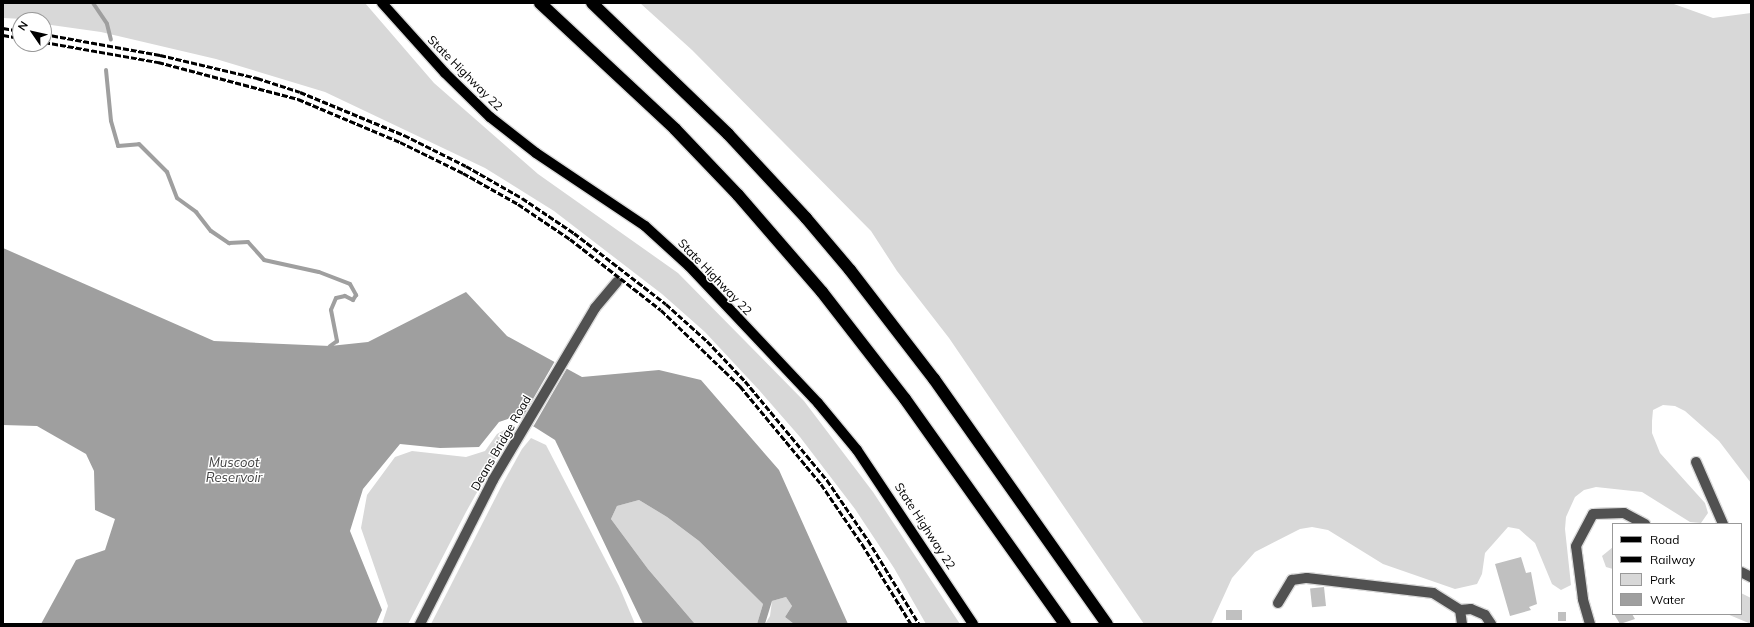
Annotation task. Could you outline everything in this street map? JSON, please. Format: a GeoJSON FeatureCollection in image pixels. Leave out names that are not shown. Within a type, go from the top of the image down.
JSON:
{"type":"FeatureCollection","features":[{"type":"Feature","properties":{"kind":"highway"},"geometry":{"type":"LineString","coordinates":[[540,3],[675,129],[738,195],[822,292],[905,399],[1065,624]]}},
{"type":"Feature","properties":{"kind":"highway"},"geometry":{"type":"LineString","coordinates":[[592,3],[728,134],[846,265],[939,385],[1107,624]]}},
{"type":"Feature","properties":{"kind":"main road","name":"State Highway 22"},"geometry":{"type":"LineString","coordinates":[[382,3],[445,73],[490,117],[536,154],[645,226],[689,266],[818,403],[857,450],[973,624]]}},
{"type":"Feature","properties":{"kind":"street","name":"Deans Bridge Road"},"geometry":{"type":"LineString","coordinates":[[420,624],[470,522],[527,422],[595,308],[617,282]]}},
{"type":"Feature","properties":{"kind":"street"},"geometry":{"type":"LineString","coordinates":[[1696,462],[1723,523]]}},
{"type":"Feature","properties":{"kind":"street"},"geometry":{"type":"LineString","coordinates":[[1590,624],[1582,599],[1576,546],[1593,514],[1624,513],[1643,523]]}},
{"type":"Feature","properties":{"kind":"street"},"geometry":{"type":"LineString","coordinates":[[1278,603],[1292,580],[1307,578],[1432,593],[1460,610],[1471,609],[1485,615],[1491,624]]}},
{"type":"Feature","properties":{"kind":"street"},"geometry":{"type":"LineString","coordinates":[[1460,610],[1462,624]]}},
{"type":"Feature","properties":{"kind":"green space"},"geometry":{"type":"Polygon","coordinates":[[[3,3],[365,3],[434,83],[538,174],[678,273],[804,401],[873,492],[960,624],[926,624],[894,568],[855,509],[800,437],[759,390],[705,332],[662,294],[554,211],[485,168],[325,92],[216,59],[101,32],[52,25],[52,12],[12,12],[12,18],[3,18],[3,3]]]}},
{"type":"Feature","properties":{"kind":"green space"},"geometry":{"type":"Polygon","coordinates":[[[640,3],[1671,3],[1713,18],[1751,13],[1751,483],[1719,441],[1685,411],[1675,406],[1663,405],[1653,410],[1652,421],[1652,433],[1660,453],[1705,503],[1708,513],[1701,523],[1690,522],[1642,492],[1596,487],[1584,490],[1575,497],[1566,517],[1565,529],[1571,585],[1561,590],[1552,584],[1535,543],[1519,529],[1508,527],[1485,553],[1482,574],[1477,584],[1455,589],[1383,564],[1328,530],[1312,527],[1300,529],[1255,552],[1232,578],[1211,624],[1144,624],[949,338],[897,271],[871,231],[692,50],[640,3]]]}},
{"type":"Feature","properties":{"kind":"green space"},"geometry":{"type":"Polygon","coordinates":[[[515,424],[466,512],[408,624],[382,624],[388,606],[361,528],[367,495],[395,457],[412,451],[466,457],[485,451],[497,434],[515,424]]]}},
{"type":"Feature","properties":{"kind":"green space"},"geometry":{"type":"Polygon","coordinates":[[[531,438],[546,445],[619,586],[635,624],[431,624],[502,485],[522,449],[531,438]]]}},
{"type":"Feature","properties":{"kind":"green space"},"geometry":{"type":"Polygon","coordinates":[[[639,500],[667,517],[699,541],[763,604],[757,624],[695,624],[648,569],[611,519],[617,506],[639,500]]]}},
{"type":"Feature","properties":{"kind":"green space"},"geometry":{"type":"Polygon","coordinates":[[[1612,548],[1612,569],[1606,567],[1602,556],[1612,548]]]}},
{"type":"Feature","properties":{"kind":"green space"},"geometry":{"type":"Polygon","coordinates":[[[1742,594],[1751,598],[1751,624],[1729,615],[1742,615],[1742,594]]]}},
{"type":"Feature","properties":{"kind":"green space"},"geometry":{"type":"Polygon","coordinates":[[[786,597],[792,606],[785,617],[794,624],[765,624],[770,616],[772,601],[786,597]]]}},
{"type":"Feature","properties":{"kind":"water","name":"Muscoot Reservoir"},"geometry":{"type":"Polygon","coordinates":[[[3,248],[214,341],[330,346],[368,342],[466,292],[507,336],[582,377],[659,370],[701,380],[779,470],[848,624],[794,624],[785,617],[792,606],[786,597],[772,601],[765,624],[757,624],[763,604],[699,541],[667,517],[639,500],[617,506],[611,519],[648,569],[695,624],[643,624],[555,440],[517,416],[499,422],[479,447],[440,448],[400,444],[363,489],[350,531],[382,610],[376,624],[41,624],[76,560],[105,550],[115,519],[95,510],[94,471],[86,454],[37,426],[3,425],[3,248]]]}},
{"type":"Feature","properties":{"kind":"pier"},"geometry":{"type":"Polygon","coordinates":[[[555,361],[567,368],[534,426],[522,419],[555,361]]]}},
{"type":"Feature","properties":{"kind":"building"},"geometry":{"type":"Polygon","coordinates":[[[1521,557],[1526,573],[1531,572],[1537,604],[1529,607],[1531,610],[1510,616],[1495,564],[1521,557]]]}},
{"type":"Feature","properties":{"kind":"building"},"geometry":{"type":"Polygon","coordinates":[[[1324,587],[1326,606],[1312,607],[1310,588],[1324,587]]]}},
{"type":"Feature","properties":{"kind":"building"},"geometry":{"type":"Polygon","coordinates":[[[1226,610],[1242,610],[1242,620],[1226,620],[1226,610]]]}},
{"type":"Feature","properties":{"kind":"building"},"geometry":{"type":"Polygon","coordinates":[[[1558,612],[1566,612],[1566,621],[1558,621],[1558,612]]]}},
{"type":"Feature","properties":{"kind":"building"},"geometry":{"type":"Polygon","coordinates":[[[1615,615],[1633,615],[1635,619],[1620,624],[1615,615]]]}},
{"type":"Feature","properties":{"kind":"waterway"},"geometry":{"type":"LineString","coordinates":[[93,3],[107,24],[111,40]]}},
{"type":"Feature","properties":{"kind":"waterway"},"geometry":{"type":"LineString","coordinates":[[106,70],[111,121],[118,146],[139,144],[167,172],[177,198],[196,212],[211,231],[229,243],[248,242],[264,260],[319,272],[350,284],[356,295],[353,300],[345,296],[336,298],[331,310],[337,341],[330,346]]}},
{"type":"Feature","properties":{"kind":"railway"},"geometry":{"type":"LineString","coordinates":[[3,28],[12,30]]}},
{"type":"Feature","properties":{"kind":"railway"},"geometry":{"type":"LineString","coordinates":[[3,35],[12,37]]}},
{"type":"Feature","properties":{"kind":"railway"},"geometry":{"type":"LineString","coordinates":[[52,35],[160,55],[257,78],[300,92],[404,135],[466,166],[522,198],[574,233],[666,304],[707,341],[745,381],[827,480],[868,540],[919,624]]}},
{"type":"Feature","properties":{"kind":"railway"},"geometry":{"type":"LineString","coordinates":[[52,43],[158,62],[298,99],[400,142],[463,173],[518,204],[570,239],[661,310],[740,386],[821,484],[862,544],[911,624]]}}]}
